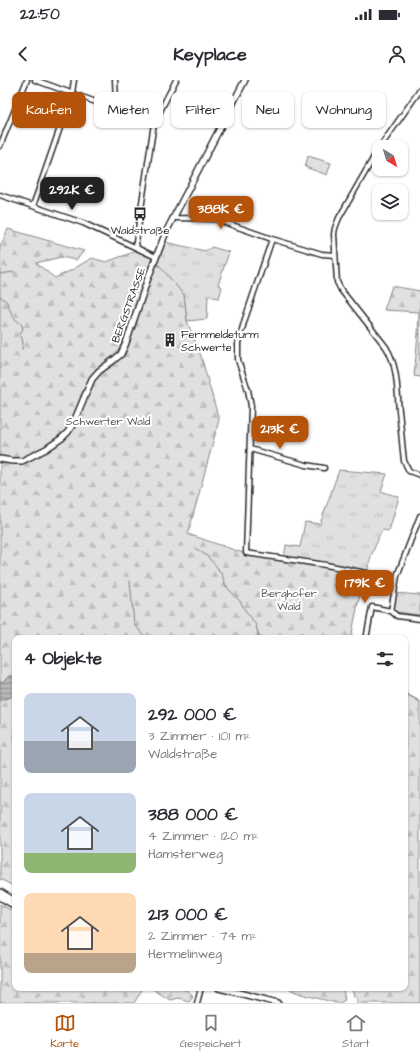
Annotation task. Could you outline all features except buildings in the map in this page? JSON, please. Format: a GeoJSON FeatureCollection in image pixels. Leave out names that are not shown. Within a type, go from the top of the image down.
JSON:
{"type":"FeatureCollection","features":[{"type":"Feature","properties":{"kind":"main road","name":"BERGSTRASSE"},"geometry":{"type":"LineString","coordinates":[[0,459],[22,461],[52,445],[68,432],[92,379],[118,357],[123,349],[156,257],[174,217],[245,80]]}},
{"type":"Feature","properties":{"kind":"main road"},"geometry":{"type":"LineString","coordinates":[[0,892],[12,899]]}},
{"type":"Feature","properties":{"kind":"main road"},"geometry":{"type":"LineString","coordinates":[[0,897],[12,904]]}},
{"type":"Feature","properties":{"kind":"main road"},"geometry":{"type":"LineString","coordinates":[[232,991],[278,1003]]}},
{"type":"Feature","properties":{"kind":"street"},"geometry":{"type":"LineString","coordinates":[[0,146],[26,80]]}},
{"type":"Feature","properties":{"kind":"street"},"geometry":{"type":"LineString","coordinates":[[35,80],[69,92]]}},
{"type":"Feature","properties":{"kind":"street"},"geometry":{"type":"LineString","coordinates":[[72,92],[74,80]]}},
{"type":"Feature","properties":{"kind":"street"},"geometry":{"type":"LineString","coordinates":[[115,80],[116,92]]}},
{"type":"Feature","properties":{"kind":"street"},"geometry":{"type":"LineString","coordinates":[[163,105],[176,80]]}},
{"type":"Feature","properties":{"kind":"street"},"geometry":{"type":"LineString","coordinates":[[385,140],[420,90]]}},
{"type":"Feature","properties":{"kind":"street"},"geometry":{"type":"LineString","coordinates":[[33,206],[60,128]]}},
{"type":"Feature","properties":{"kind":"street"},"geometry":{"type":"LineString","coordinates":[[137,248],[136,242],[153,128]]}},
{"type":"Feature","properties":{"kind":"street"},"geometry":{"type":"LineString","coordinates":[[372,160],[336,223],[334,231],[338,285],[386,347],[394,364],[405,464],[409,471],[420,475]]}},
{"type":"Feature","properties":{"kind":"street"},"geometry":{"type":"LineString","coordinates":[[0,195],[83,223],[156,257]]}},
{"type":"Feature","properties":{"kind":"street"},"geometry":{"type":"LineString","coordinates":[[174,217],[215,219],[272,239],[322,254],[335,255]]}},
{"type":"Feature","properties":{"kind":"street"},"geometry":{"type":"LineString","coordinates":[[272,239],[244,319],[237,348],[240,365],[248,390],[251,418],[246,553],[326,565],[396,579]]}},
{"type":"Feature","properties":{"kind":"street"},"geometry":{"type":"LineString","coordinates":[[250,449],[306,465],[324,468]]}},
{"type":"Feature","properties":{"kind":"street"},"geometry":{"type":"LineString","coordinates":[[391,612],[396,579],[420,516]]}},
{"type":"Feature","properties":{"kind":"street"},"geometry":{"type":"LineString","coordinates":[[367,634],[372,608],[391,612],[397,616],[420,619]]}},
{"type":"Feature","properties":{"kind":"street"},"geometry":{"type":"LineString","coordinates":[[197,1003],[201,991]]}},
{"type":"Feature","properties":{"kind":"green space"},"geometry":{"type":"Polygon","coordinates":[[[308,156],[331,163],[327,175],[305,167],[308,156]]]}},
{"type":"Feature","properties":{"kind":"green space","name":"Schwerter Wald"},"geometry":{"type":"Polygon","coordinates":[[[8,229],[84,251],[76,260],[61,257],[36,263],[55,278],[92,258],[106,262],[131,253],[134,250],[152,258],[152,262],[160,266],[184,295],[187,321],[201,356],[219,420],[188,534],[249,555],[325,566],[358,573],[361,579],[363,579],[352,635],[12,635],[12,885],[0,879],[0,247],[8,229]]]}},
{"type":"Feature","properties":{"kind":"green space"},"geometry":{"type":"Polygon","coordinates":[[[165,242],[205,251],[212,247],[229,252],[218,285],[222,287],[219,298],[208,296],[207,319],[187,321],[184,295],[157,264],[165,242]]]}},
{"type":"Feature","properties":{"kind":"green space"},"geometry":{"type":"Polygon","coordinates":[[[392,286],[420,291],[420,334],[418,334],[419,312],[384,310],[392,286]]]}},
{"type":"Feature","properties":{"kind":"green space"},"geometry":{"type":"Polygon","coordinates":[[[418,334],[420,334],[420,377],[414,376],[418,334]]]}},
{"type":"Feature","properties":{"kind":"green space"},"geometry":{"type":"Polygon","coordinates":[[[339,470],[387,474],[381,491],[399,497],[389,531],[382,530],[371,556],[367,572],[284,558],[286,545],[300,547],[305,522],[320,524],[339,470]]]}},
{"type":"Feature","properties":{"kind":"green space"},"geometry":{"type":"Polygon","coordinates":[[[395,593],[420,595],[420,615],[395,612],[393,608],[395,593]]]}},
{"type":"Feature","properties":{"kind":"green space"},"geometry":{"type":"Polygon","coordinates":[[[408,695],[420,702],[420,1003],[357,1003],[357,997],[354,996],[353,991],[408,991],[408,695]]]}},
{"type":"Feature","properties":{"kind":"green space"},"geometry":{"type":"Polygon","coordinates":[[[0,904],[12,911],[12,991],[141,991],[134,1003],[0,1003],[0,904]]]}},
{"type":"Feature","properties":{"kind":"green space"},"geometry":{"type":"Polygon","coordinates":[[[156,991],[187,991],[193,996],[189,1001],[178,998],[170,1000],[156,991]]]}},
{"type":"Feature","properties":{"kind":"green space"},"geometry":{"type":"Polygon","coordinates":[[[294,991],[344,991],[345,1000],[337,1003],[294,991]]]}},
{"type":"Feature","properties":{"kind":"shaded area"},"geometry":{"type":"Polygon","coordinates":[[[10,675],[12,676],[12,696],[0,700],[0,682],[3,682],[10,675]]]}},
{"type":"Feature","properties":{"kind":"waterway"},"geometry":{"type":"LineString","coordinates":[[0,274],[14,272]]}},
{"type":"Feature","properties":{"kind":"waterway"},"geometry":{"type":"LineString","coordinates":[[0,296],[7,302],[13,317],[22,325],[23,329],[20,333],[23,342],[22,349]]}},
{"type":"Feature","properties":{"kind":"waterway"},"geometry":{"type":"LineString","coordinates":[[195,548],[207,556],[217,567],[223,577],[225,585],[240,601],[256,625],[258,635]]}},
{"type":"Feature","properties":{"kind":"waterway"},"geometry":{"type":"LineString","coordinates":[[130,581],[134,624],[143,635]]}},
{"type":"Feature","properties":{"kind":"waterway"},"geometry":{"type":"LineString","coordinates":[[408,694],[420,701]]}},
{"type":"Feature","properties":{"kind":"place","name":"Waldstraße"},"geometry":{"type":"Point","coordinates":[140,214]}},
{"type":"Feature","properties":{"kind":"place","name":"Fernmeldeturm Schwerte"},"geometry":{"type":"Point","coordinates":[170,340]}},
{"type":"Feature","properties":{"kind":"park label","name":"Berghofer Wald"},"geometry":{"type":"Point","coordinates":[289,599]}}]}
